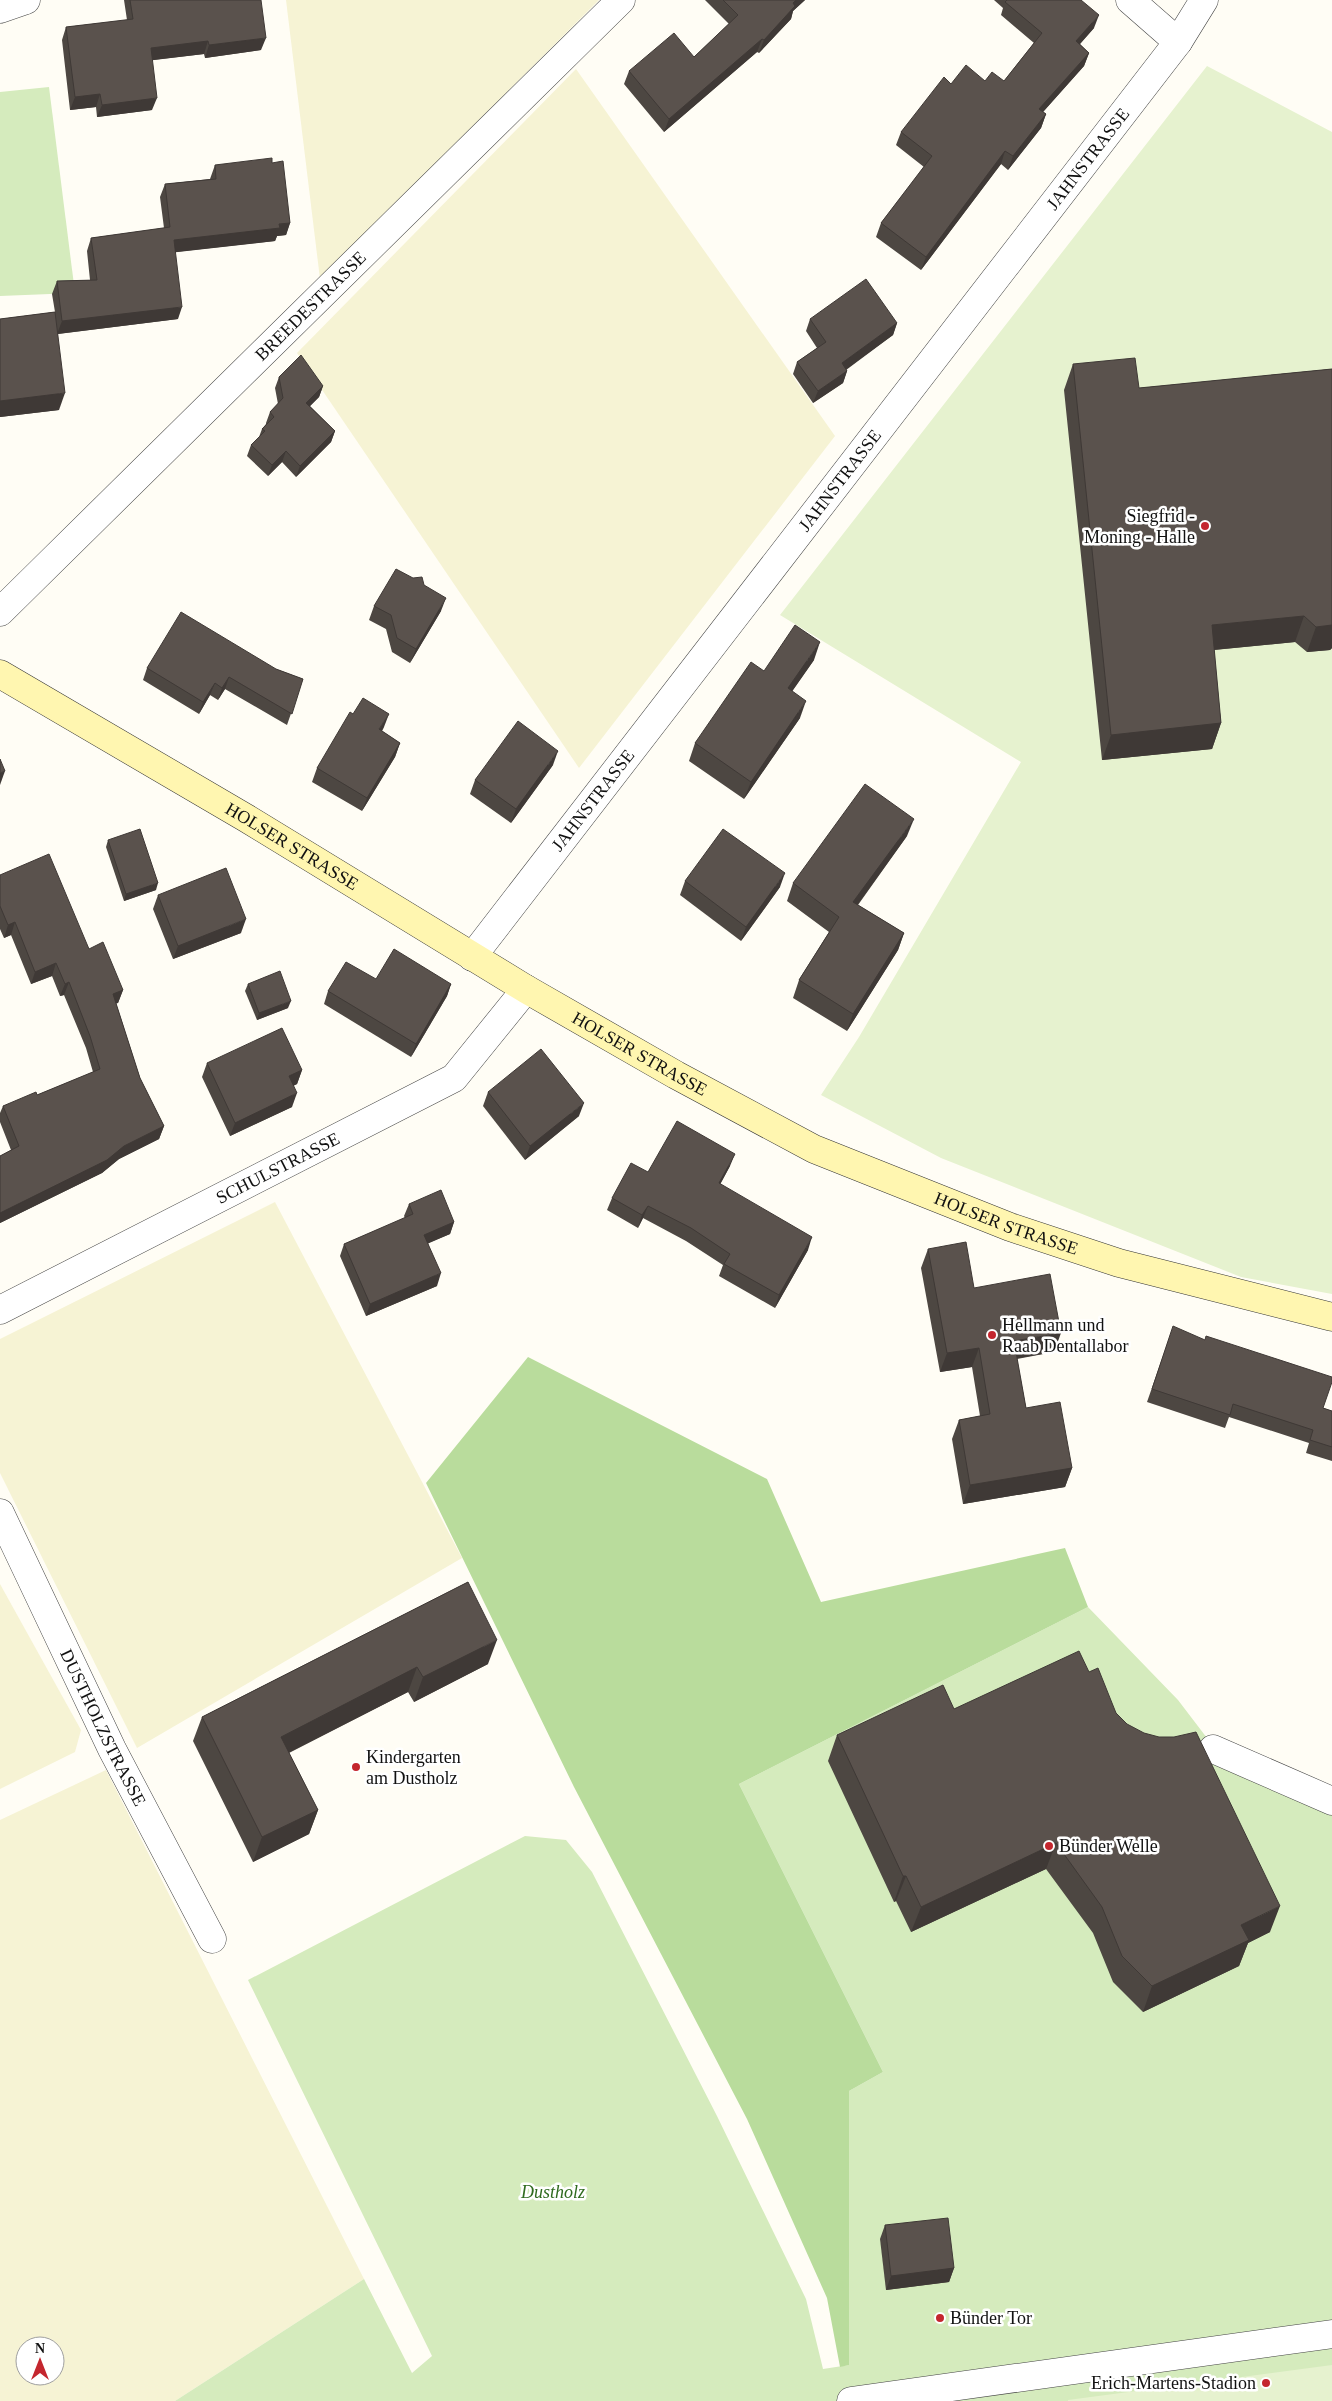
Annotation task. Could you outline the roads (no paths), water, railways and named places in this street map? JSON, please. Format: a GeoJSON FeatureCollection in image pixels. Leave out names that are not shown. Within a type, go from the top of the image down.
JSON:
{"type":"FeatureCollection","features":[{"type":"Feature","properties":{"kind":"main road","name":"HOLSER STRASSE"},"geometry":{"type":"LineString","coordinates":[[0,674],[246,818],[526,989],[676,1075],[814,1149],[1010,1227],[1110,1260],[1332,1317]]}},
{"type":"Feature","properties":{"kind":"street"},"geometry":{"type":"LineString","coordinates":[[0,9],[26,0]]}},
{"type":"Feature","properties":{"kind":"street","name":"BREEDESTRASSE"},"geometry":{"type":"LineString","coordinates":[[0,612],[621,0]]}},
{"type":"Feature","properties":{"kind":"street"},"geometry":{"type":"LineString","coordinates":[[1130,0],[1178,42]]}},
{"type":"Feature","properties":{"kind":"street","name":"JAHNSTRASSE"},"geometry":{"type":"LineString","coordinates":[[472,957],[1178,42],[1204,0]]}},
{"type":"Feature","properties":{"kind":"street","name":"SCHULSTRASSE"},"geometry":{"type":"LineString","coordinates":[[0,1310],[454,1078],[526,989]]}},
{"type":"Feature","properties":{"kind":"street","name":"DUSTHOLZSTRASSE"},"geometry":{"type":"LineString","coordinates":[[0,1513],[112,1749],[212,1939]]}},
{"type":"Feature","properties":{"kind":"street"},"geometry":{"type":"LineString","coordinates":[[1213,1749],[1332,1801]]}},
{"type":"Feature","properties":{"kind":"street"},"geometry":{"type":"LineString","coordinates":[[851,2401],[1332,2334]]}},
{"type":"Feature","properties":{"kind":"place","name":"Siegfrid - Moning - Halle"},"geometry":{"type":"Point","coordinates":[1205,526]}},
{"type":"Feature","properties":{"kind":"place","name":"Hellmann und Raab Dentallabor"},"geometry":{"type":"Point","coordinates":[992,1335]}},
{"type":"Feature","properties":{"kind":"place","name":"Kindergarten am Dustholz"},"geometry":{"type":"Point","coordinates":[356,1767]}},
{"type":"Feature","properties":{"kind":"place","name":"Bünder Welle"},"geometry":{"type":"Point","coordinates":[1049,1846]}},
{"type":"Feature","properties":{"kind":"place","name":"Bünder Tor"},"geometry":{"type":"Point","coordinates":[940,2318]}},
{"type":"Feature","properties":{"kind":"place","name":"Erich-Martens-Stadion"},"geometry":{"type":"Point","coordinates":[1266,2383]}},
{"type":"Feature","properties":{"kind":"park label","name":"Dustholz"},"geometry":{"type":"Point","coordinates":[553,2192]}}]}
